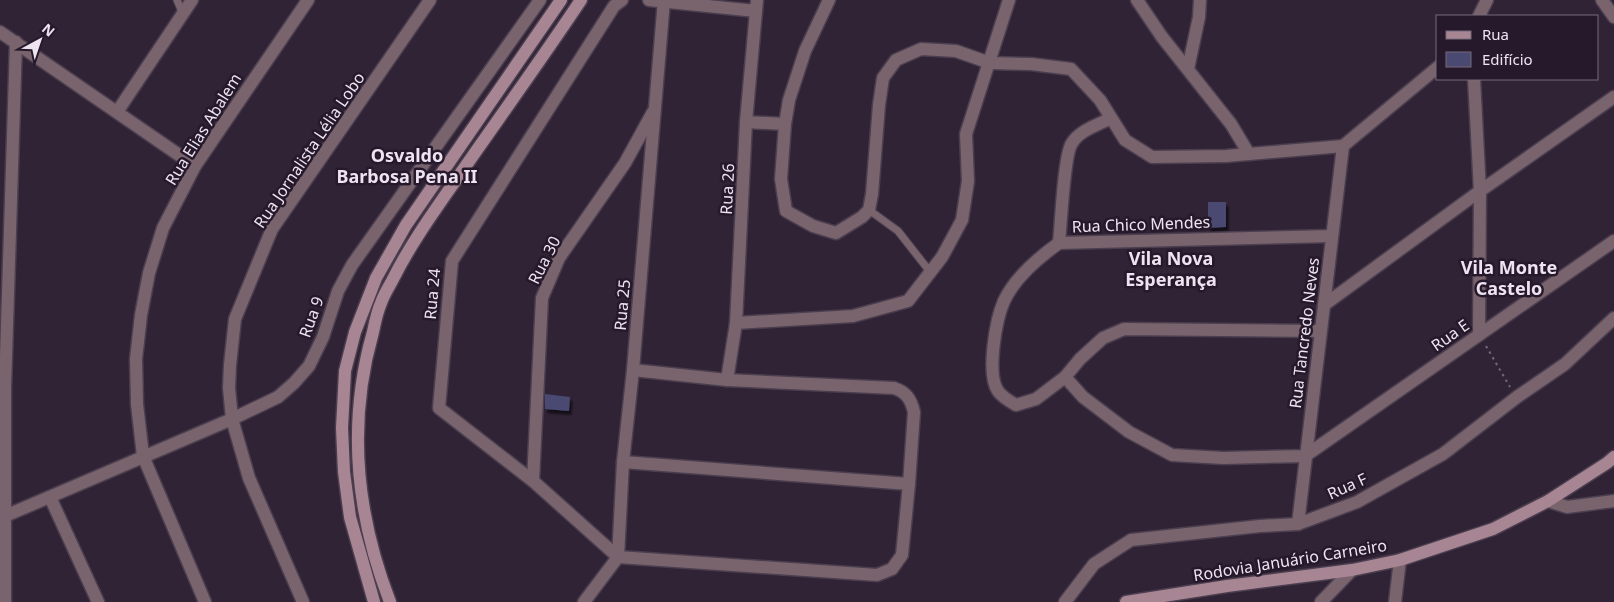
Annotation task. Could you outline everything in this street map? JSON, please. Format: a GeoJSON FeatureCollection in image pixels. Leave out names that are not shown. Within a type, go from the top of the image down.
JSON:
{"type":"FeatureCollection","features":[{"type":"Feature","properties":{"kind":"main road"},"geometry":{"type":"LineString","coordinates":[[374,602],[350,516],[344,472],[342,428],[345,371],[355,332],[376,278],[406,225],[561,0]]}},
{"type":"Feature","properties":{"kind":"main road"},"geometry":{"type":"LineString","coordinates":[[390,602],[372,549],[363,503],[358,461],[358,418],[365,359],[381,302],[403,260],[438,206],[581,0]]}},
{"type":"Feature","properties":{"kind":"main road","name":"Rodovia Januário Carneiro"},"geometry":{"type":"LineString","coordinates":[[1126,602],[1226,586],[1352,570],[1400,560],[1493,529],[1548,501],[1614,457]]}},
{"type":"Feature","properties":{"kind":"street"},"geometry":{"type":"LineString","coordinates":[[117,112],[192,0]]}},
{"type":"Feature","properties":{"kind":"street","name":"Rua Elias Abalem"},"geometry":{"type":"LineString","coordinates":[[205,602],[143,456],[137,404],[136,359],[141,314],[163,228],[195,166],[308,0]]}},
{"type":"Feature","properties":{"kind":"street","name":"Rua Jornalista Lélia Lobo"},"geometry":{"type":"LineString","coordinates":[[303,602],[249,478],[232,419],[229,388],[236,318],[272,229],[430,0]]}},
{"type":"Feature","properties":{"kind":"street","name":"Rua 9"},"geometry":{"type":"LineString","coordinates":[[5,516],[232,419],[278,396],[294,383],[309,366],[323,337],[338,291],[352,265],[540,0]]}},
{"type":"Feature","properties":{"kind":"street","name":"Rua 24"},"geometry":{"type":"LineString","coordinates":[[618,557],[533,481],[439,408],[452,261],[614,6],[622,0]]}},
{"type":"Feature","properties":{"kind":"street"},"geometry":{"type":"LineString","coordinates":[[649,0],[757,6]]}},
{"type":"Feature","properties":{"kind":"street"},"geometry":{"type":"LineString","coordinates":[[829,0],[805,51],[789,100],[785,124],[781,179],[786,211],[813,226],[836,233],[862,217],[869,210],[883,78],[896,60],[921,49],[956,51],[990,63],[1032,64],[1071,69],[1100,100],[1125,140],[1152,157],[1249,154],[1343,146],[1436,69]]}},
{"type":"Feature","properties":{"kind":"street"},"geometry":{"type":"LineString","coordinates":[[736,323],[853,316],[908,301],[942,257],[962,220],[968,181],[966,134],[1009,0]]}},
{"type":"Feature","properties":{"kind":"street"},"geometry":{"type":"LineString","coordinates":[[1137,0],[1162,37],[1231,124],[1249,154]]}},
{"type":"Feature","properties":{"kind":"street"},"geometry":{"type":"LineString","coordinates":[[1188,69],[1200,18],[1200,0]]}},
{"type":"Feature","properties":{"kind":"street"},"geometry":{"type":"LineString","coordinates":[[1602,0],[1614,17]]}},
{"type":"Feature","properties":{"kind":"street","name":"Rua 25"},"geometry":{"type":"LineString","coordinates":[[618,557],[623,462],[633,370],[664,1]]}},
{"type":"Feature","properties":{"kind":"street","name":"Rua 26"},"geometry":{"type":"LineString","coordinates":[[727,380],[736,323],[746,122],[757,6]]}},
{"type":"Feature","properties":{"kind":"street"},"geometry":{"type":"LineString","coordinates":[[0,32],[195,166]]}},
{"type":"Feature","properties":{"kind":"street"},"geometry":{"type":"LineString","coordinates":[[5,602],[2,388],[4,290],[16,42]]}},
{"type":"Feature","properties":{"kind":"street"},"geometry":{"type":"LineString","coordinates":[[1474,80],[1480,191],[1479,335]]}},
{"type":"Feature","properties":{"kind":"street"},"geometry":{"type":"LineString","coordinates":[[1324,305],[1480,191],[1614,97]]}},
{"type":"Feature","properties":{"kind":"street","name":"Rua 30"},"geometry":{"type":"LineString","coordinates":[[533,481],[542,298],[559,258],[625,163],[656,107]]}},
{"type":"Feature","properties":{"kind":"street"},"geometry":{"type":"LineString","coordinates":[[1059,243],[1067,158],[1071,143],[1083,132],[1111,118]]}},
{"type":"Feature","properties":{"kind":"street"},"geometry":{"type":"LineString","coordinates":[[746,122],[785,124]]}},
{"type":"Feature","properties":{"kind":"street","name":"Rua Tancredo Neves"},"geometry":{"type":"LineString","coordinates":[[1298,524],[1343,146]]}},
{"type":"Feature","properties":{"kind":"street","name":"Rua Chico Mendes"},"geometry":{"type":"LineString","coordinates":[[1320,331],[1124,329],[1103,338],[1065,377],[1036,399],[1016,405],[1006,400],[996,389],[992,366],[993,337],[1004,301],[1020,277],[1042,255],[1059,243],[1332,236]]}},
{"type":"Feature","properties":{"kind":"street","name":"Rua E"},"geometry":{"type":"LineString","coordinates":[[1305,456],[1614,241]]}},
{"type":"Feature","properties":{"kind":"street","name":"Rua F"},"geometry":{"type":"LineString","coordinates":[[1065,602],[1094,564],[1131,540],[1260,526],[1298,524],[1357,502],[1443,454],[1565,364],[1614,318]]}},
{"type":"Feature","properties":{"kind":"street"},"geometry":{"type":"LineString","coordinates":[[584,602],[618,557],[877,575],[892,569],[902,555],[914,412],[908,396],[901,391],[894,388],[727,380],[633,370]]}},
{"type":"Feature","properties":{"kind":"street"},"geometry":{"type":"LineString","coordinates":[[1065,377],[1083,397],[1129,432],[1172,456],[1224,458],[1305,456]]}},
{"type":"Feature","properties":{"kind":"street"},"geometry":{"type":"LineString","coordinates":[[623,462],[909,484]]}},
{"type":"Feature","properties":{"kind":"street"},"geometry":{"type":"LineString","coordinates":[[50,498],[98,602]]}},
{"type":"Feature","properties":{"kind":"street"},"geometry":{"type":"LineString","coordinates":[[1548,501],[1567,507],[1614,501]]}},
{"type":"Feature","properties":{"kind":"street"},"geometry":{"type":"LineString","coordinates":[[1395,602],[1400,560]]}},
{"type":"Feature","properties":{"kind":"street"},"geometry":{"type":"LineString","coordinates":[[1321,602],[1352,570]]}},
{"type":"Feature","properties":{"kind":"lane"},"geometry":{"type":"LineString","coordinates":[[177,0],[183,14]]}},
{"type":"Feature","properties":{"kind":"lane"},"geometry":{"type":"LineString","coordinates":[[869,210],[898,231],[931,272]]}},
{"type":"Feature","properties":{"kind":"path"},"geometry":{"type":"LineString","coordinates":[[1479,335],[1517,398]]}},
{"type":"Feature","properties":{"kind":"building"},"geometry":{"type":"Polygon","coordinates":[[[1208,202],[1226,202],[1226,227],[1208,228],[1208,202]]]}},
{"type":"Feature","properties":{"kind":"building"},"geometry":{"type":"Polygon","coordinates":[[[545,394],[570,397],[569,411],[545,409],[545,394]]]}},
{"type":"Feature","properties":{"kind":"district","name":"Osvaldo Barbosa Pena II"},"geometry":{"type":"Point","coordinates":[407,165]}},
{"type":"Feature","properties":{"kind":"district","name":"Vila Nova Esperança"},"geometry":{"type":"Point","coordinates":[1171,268]}},
{"type":"Feature","properties":{"kind":"district","name":"Vila Monte Castelo"},"geometry":{"type":"Point","coordinates":[1509,277]}}]}
